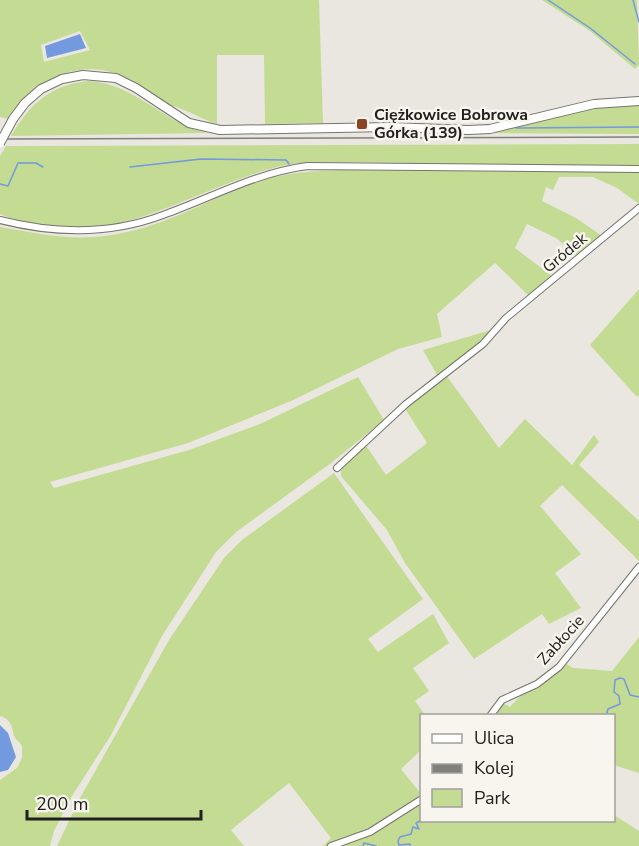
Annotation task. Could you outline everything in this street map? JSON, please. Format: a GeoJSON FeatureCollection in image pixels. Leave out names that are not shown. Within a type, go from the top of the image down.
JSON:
{"type":"FeatureCollection","features":[{"type":"Feature","properties":{"kind":"street"},"geometry":{"type":"LineString","coordinates":[[0,142],[25,103],[41,89],[62,79],[84,75],[116,78],[136,88],[189,123],[220,130],[391,127],[490,129],[584,105],[639,100]]}},
{"type":"Feature","properties":{"kind":"street"},"geometry":{"type":"LineString","coordinates":[[0,220],[62,231],[115,228],[165,214],[269,173],[307,166],[639,169]]}},
{"type":"Feature","properties":{"kind":"street","name":"Gródek"},"geometry":{"type":"LineString","coordinates":[[337,468],[406,404],[483,344],[506,318],[639,208]]}},
{"type":"Feature","properties":{"kind":"street","name":"Zabłocie"},"geometry":{"type":"LineString","coordinates":[[492,714],[502,700],[537,684],[559,667],[639,567]]}},
{"type":"Feature","properties":{"kind":"street"},"geometry":{"type":"LineString","coordinates":[[331,846],[370,832],[420,800]]}},
{"type":"Feature","properties":{"kind":"green space"},"geometry":{"type":"Polygon","coordinates":[[[0,0],[319,0],[323,123],[265,124],[264,55],[217,55],[217,124],[169,106],[125,77],[108,71],[91,69],[75,71],[44,83],[19,105],[8,119],[0,117],[0,0]],[[80,31],[41,45],[44,62],[90,50],[80,31]]]}},
{"type":"Feature","properties":{"kind":"green space"},"geometry":{"type":"Polygon","coordinates":[[[542,0],[637,0],[639,65],[635,69],[590,31],[542,0]]]}},
{"type":"Feature","properties":{"kind":"green space"},"geometry":{"type":"Polygon","coordinates":[[[88,81],[105,83],[120,89],[176,121],[207,133],[11,136],[26,114],[42,98],[63,87],[88,81]]]}},
{"type":"Feature","properties":{"kind":"green space"},"geometry":{"type":"Polygon","coordinates":[[[639,104],[639,134],[488,133],[581,108],[639,104]]]}},
{"type":"Feature","properties":{"kind":"green space"},"geometry":{"type":"Polygon","coordinates":[[[639,144],[639,166],[337,162],[289,165],[239,179],[173,206],[107,226],[73,229],[37,226],[0,214],[0,156],[6,146],[639,144]]]}},
{"type":"Feature","properties":{"kind":"green space"},"geometry":{"type":"Polygon","coordinates":[[[312,171],[639,172],[639,204],[617,188],[593,177],[559,177],[553,190],[546,187],[542,201],[576,218],[602,236],[577,256],[556,238],[527,224],[515,248],[553,277],[529,296],[495,263],[437,314],[442,337],[398,349],[291,401],[188,443],[50,482],[54,488],[189,450],[260,424],[358,377],[384,420],[331,463],[236,532],[216,552],[162,636],[111,735],[72,796],[54,831],[50,846],[0,846],[0,780],[17,768],[22,758],[22,746],[14,736],[8,720],[0,716],[0,227],[63,237],[93,237],[127,232],[162,222],[274,177],[312,171]]]}},
{"type":"Feature","properties":{"kind":"green space"},"geometry":{"type":"Polygon","coordinates":[[[639,289],[639,395],[637,397],[590,345],[639,289]]]}},
{"type":"Feature","properties":{"kind":"green space"},"geometry":{"type":"Polygon","coordinates":[[[491,330],[486,338],[437,375],[423,350],[491,330]]]}},
{"type":"Feature","properties":{"kind":"green space"},"geometry":{"type":"Polygon","coordinates":[[[446,375],[499,448],[525,419],[572,465],[594,435],[599,442],[579,465],[639,521],[639,561],[562,485],[540,506],[581,554],[555,573],[581,608],[549,624],[542,614],[474,659],[405,563],[387,530],[341,476],[341,465],[365,444],[386,475],[427,443],[404,407],[446,375]]]}},
{"type":"Feature","properties":{"kind":"green space"},"geometry":{"type":"Polygon","coordinates":[[[334,473],[423,599],[368,639],[378,652],[433,614],[449,643],[413,668],[429,691],[415,701],[424,714],[420,714],[420,751],[401,769],[420,793],[420,822],[615,822],[615,816],[639,831],[639,846],[323,846],[331,838],[289,783],[231,830],[244,846],[57,846],[80,798],[169,640],[224,558],[242,540],[334,473]]]}},
{"type":"Feature","properties":{"kind":"green space"},"geometry":{"type":"Polygon","coordinates":[[[639,637],[639,773],[615,765],[615,714],[487,714],[490,710],[494,713],[503,703],[510,707],[524,692],[566,664],[573,668],[612,671],[639,637]]]}},
{"type":"Feature","properties":{"kind":"water"},"geometry":{"type":"Polygon","coordinates":[[[80,34],[86,48],[47,58],[45,46],[80,34]]]}},
{"type":"Feature","properties":{"kind":"water"},"geometry":{"type":"Polygon","coordinates":[[[0,725],[8,733],[16,757],[8,770],[0,772],[0,725]]]}},
{"type":"Feature","properties":{"kind":"waterway"},"geometry":{"type":"LineString","coordinates":[[548,0],[590,28],[635,64]]}},
{"type":"Feature","properties":{"kind":"waterway"},"geometry":{"type":"LineString","coordinates":[[633,0],[639,22]]}},
{"type":"Feature","properties":{"kind":"waterway"},"geometry":{"type":"LineString","coordinates":[[516,128],[639,127]]}},
{"type":"Feature","properties":{"kind":"waterway"},"geometry":{"type":"LineString","coordinates":[[130,167],[201,159],[286,160],[289,164]]}},
{"type":"Feature","properties":{"kind":"waterway"},"geometry":{"type":"LineString","coordinates":[[0,184],[8,186],[18,163],[36,163],[43,167]]}},
{"type":"Feature","properties":{"kind":"waterway"},"geometry":{"type":"LineString","coordinates":[[607,714],[608,709],[620,704],[619,696],[614,692],[615,680],[624,679],[630,695],[639,697]]}},
{"type":"Feature","properties":{"kind":"waterway"},"geometry":{"type":"LineString","coordinates":[[410,846],[410,844],[399,845],[398,841],[400,837],[411,834],[413,827],[419,829],[416,823],[420,821]]}},
{"type":"Feature","properties":{"kind":"waterway"},"geometry":{"type":"LineString","coordinates":[[363,846],[364,843],[376,846]]}},
{"type":"Feature","properties":{"kind":"railway"},"geometry":{"type":"LineString","coordinates":[[0,139],[639,137]]}},
{"type":"Feature","properties":{"kind":"place","name":"Ciężkowice Bobrowa Górka (139)"},"geometry":{"type":"Point","coordinates":[362,124]}}]}
